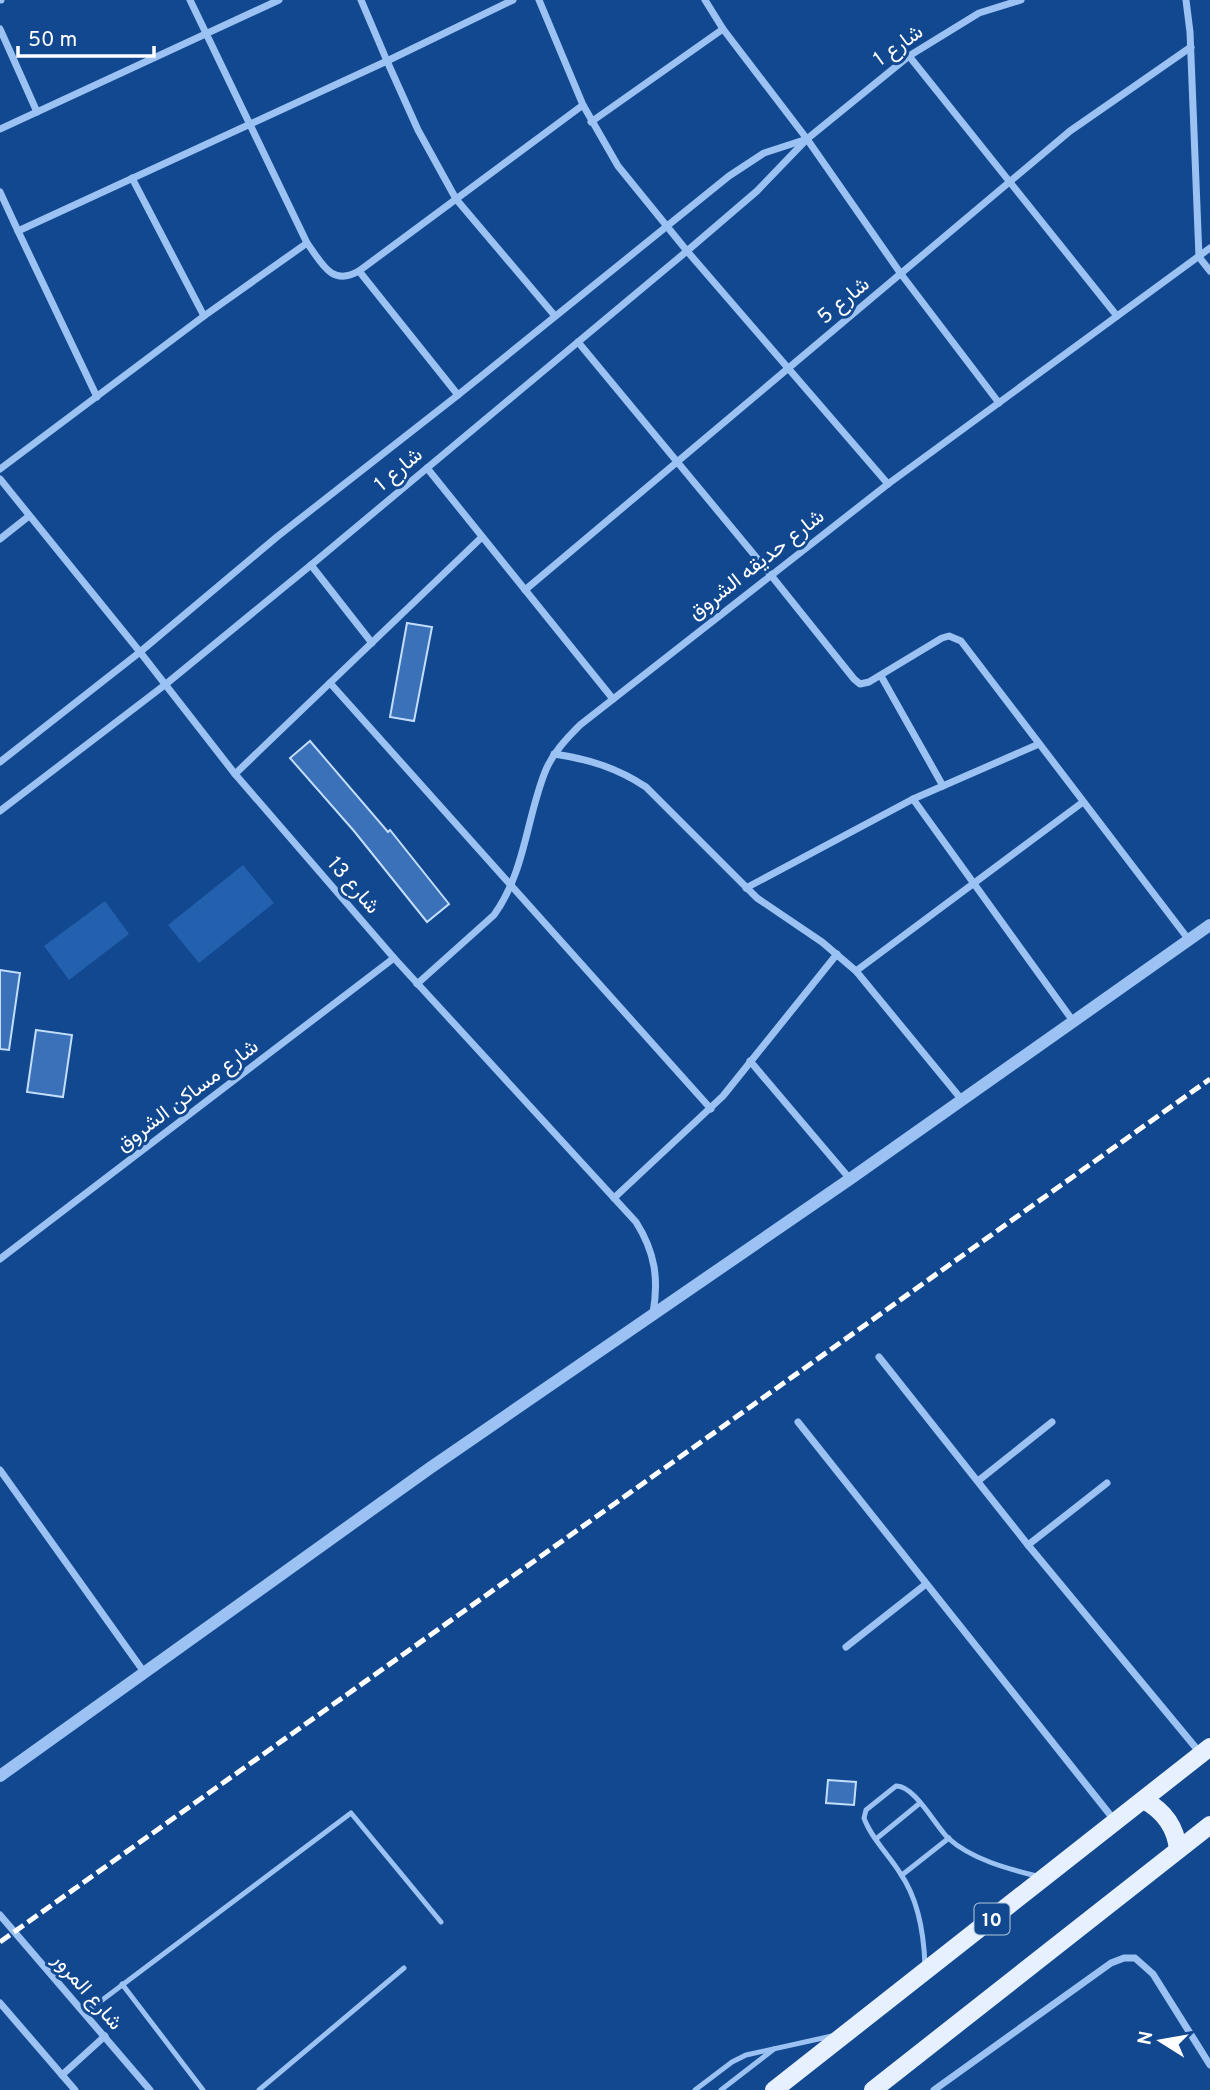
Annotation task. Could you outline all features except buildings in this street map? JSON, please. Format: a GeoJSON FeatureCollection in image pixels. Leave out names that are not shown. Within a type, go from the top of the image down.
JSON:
{"type":"FeatureCollection","features":[{"type":"Feature","properties":{"kind":"main road","name":"10"},"geometry":{"type":"LineString","coordinates":[[774,2090],[1205,1751]]}},
{"type":"Feature","properties":{"kind":"main road"},"geometry":{"type":"LineString","coordinates":[[1144,1800],[1168,1820],[1177,1839],[1178,1850]]}},
{"type":"Feature","properties":{"kind":"main road"},"geometry":{"type":"LineString","coordinates":[[873,2090],[1210,1825]]}},
{"type":"Feature","properties":{"kind":"street"},"geometry":{"type":"LineString","coordinates":[[190,0],[307,243],[330,274],[350,276],[359,271],[583,105]]}},
{"type":"Feature","properties":{"kind":"street"},"geometry":{"type":"LineString","coordinates":[[0,130],[279,0]]}},
{"type":"Feature","properties":{"kind":"street"},"geometry":{"type":"LineString","coordinates":[[361,0],[418,130],[456,199],[555,316]]}},
{"type":"Feature","properties":{"kind":"street"},"geometry":{"type":"LineString","coordinates":[[18,231],[513,0]]}},
{"type":"Feature","properties":{"kind":"street"},"geometry":{"type":"LineString","coordinates":[[539,0],[583,105],[618,166],[687,251],[888,484]]}},
{"type":"Feature","properties":{"kind":"street"},"geometry":{"type":"LineString","coordinates":[[705,0],[723,29],[807,139],[901,274],[999,403]]}},
{"type":"Feature","properties":{"kind":"street","name":"شارع 1"},"geometry":{"type":"LineString","coordinates":[[0,811],[166,684],[311,565],[687,251],[757,191],[807,139],[909,56],[979,13],[1007,2],[1021,0]]}},
{"type":"Feature","properties":{"kind":"street"},"geometry":{"type":"LineString","coordinates":[[1186,0],[1191,47],[1199,257],[1210,271]]}},
{"type":"Feature","properties":{"kind":"street"},"geometry":{"type":"LineString","coordinates":[[0,29],[37,112]]}},
{"type":"Feature","properties":{"kind":"street"},"geometry":{"type":"LineString","coordinates":[[592,122],[723,29]]}},
{"type":"Feature","properties":{"kind":"street","name":"شارع 5"},"geometry":{"type":"LineString","coordinates":[[525,590],[1070,131],[1191,47]]}},
{"type":"Feature","properties":{"kind":"street"},"geometry":{"type":"LineString","coordinates":[[909,56],[1117,316]]}},
{"type":"Feature","properties":{"kind":"street","name":"شارع 1"},"geometry":{"type":"LineString","coordinates":[[0,762],[141,652],[278,536],[458,396],[729,176],[764,153],[807,139]]}},
{"type":"Feature","properties":{"kind":"street"},"geometry":{"type":"LineString","coordinates":[[132,178],[204,316]]}},
{"type":"Feature","properties":{"kind":"street"},"geometry":{"type":"LineString","coordinates":[[0,192],[97,397]]}},
{"type":"Feature","properties":{"kind":"street"},"geometry":{"type":"LineString","coordinates":[[0,469],[204,316],[307,243]]}},
{"type":"Feature","properties":{"kind":"street","name":"شارع حديقه الشروق"},"geometry":{"type":"LineString","coordinates":[[417,984],[494,915],[512,886],[545,772],[554,754],[580,725],[888,484],[1210,248]]}},
{"type":"Feature","properties":{"kind":"street"},"geometry":{"type":"LineString","coordinates":[[359,271],[458,396]]}},
{"type":"Feature","properties":{"kind":"street"},"geometry":{"type":"LineString","coordinates":[[578,342],[771,574],[853,679],[860,684],[881,676],[942,638],[957,638],[1189,941]]}},
{"type":"Feature","properties":{"kind":"street"},"geometry":{"type":"LineString","coordinates":[[427,468],[613,699]]}},
{"type":"Feature","properties":{"kind":"street","name":"شارع 13"},"geometry":{"type":"LineString","coordinates":[[0,480],[141,652],[235,774],[417,984],[636,1222],[647,1239],[657,1276],[652,1316]]}},
{"type":"Feature","properties":{"kind":"street"},"geometry":{"type":"LineString","coordinates":[[0,539],[29,516]]}},
{"type":"Feature","properties":{"kind":"street"},"geometry":{"type":"LineString","coordinates":[[235,774],[482,537]]}},
{"type":"Feature","properties":{"kind":"street"},"geometry":{"type":"LineString","coordinates":[[311,565],[372,643]]}},
{"type":"Feature","properties":{"kind":"street"},"geometry":{"type":"LineString","coordinates":[[881,676],[943,786]]}},
{"type":"Feature","properties":{"kind":"street"},"geometry":{"type":"LineString","coordinates":[[330,683],[710,1109]]}},
{"type":"Feature","properties":{"kind":"street"},"geometry":{"type":"LineString","coordinates":[[746,888],[913,799],[1039,744]]}},
{"type":"Feature","properties":{"kind":"street"},"geometry":{"type":"LineString","coordinates":[[554,754],[603,764],[646,787],[757,898],[837,954],[856,971],[962,1100]]}},
{"type":"Feature","properties":{"kind":"street"},"geometry":{"type":"LineString","coordinates":[[913,799],[1073,1021]]}},
{"type":"Feature","properties":{"kind":"street"},"geometry":{"type":"LineString","coordinates":[[856,971],[1083,802]]}},
{"type":"Feature","properties":{"kind":"street"},"geometry":{"type":"LineString","coordinates":[[0,1776],[429,1468],[850,1179],[1210,925]]}},
{"type":"Feature","properties":{"kind":"street"},"geometry":{"type":"LineString","coordinates":[[614,1199],[710,1109],[837,954]]}},
{"type":"Feature","properties":{"kind":"street","name":"شارع مساكن الشروق"},"geometry":{"type":"LineString","coordinates":[[0,1259],[394,958]]}},
{"type":"Feature","properties":{"kind":"street"},"geometry":{"type":"LineString","coordinates":[[750,1061],[850,1179]]}},
{"type":"Feature","properties":{"kind":"street"},"geometry":{"type":"LineString","coordinates":[[878,1357],[1028,1545],[1205,1751]]}},
{"type":"Feature","properties":{"kind":"street"},"geometry":{"type":"LineString","coordinates":[[798,1422],[1116,1822]]}},
{"type":"Feature","properties":{"kind":"street"},"geometry":{"type":"LineString","coordinates":[[978,1481],[1052,1422]]}},
{"type":"Feature","properties":{"kind":"street"},"geometry":{"type":"LineString","coordinates":[[0,1470],[144,1672]]}},
{"type":"Feature","properties":{"kind":"street"},"geometry":{"type":"LineString","coordinates":[[1028,1545],[1107,1483]]}},
{"type":"Feature","properties":{"kind":"street"},"geometry":{"type":"LineString","coordinates":[[846,1647],[926,1584]]}},
{"type":"Feature","properties":{"kind":"street","name":"شارع المرور"},"geometry":{"type":"LineString","coordinates":[[0,1915],[149,2090]]}},
{"type":"Feature","properties":{"kind":"street"},"geometry":{"type":"LineString","coordinates":[[934,2090],[1111,1963],[1124,1958],[1135,1958],[1153,1974],[1210,2065]]}},
{"type":"Feature","properties":{"kind":"street"},"geometry":{"type":"LineString","coordinates":[[0,2003],[75,2090]]}},
{"type":"Feature","properties":{"kind":"street"},"geometry":{"type":"LineString","coordinates":[[62,2075],[105,2036]]}},
{"type":"Feature","properties":{"kind":"lane"},"geometry":{"type":"LineString","coordinates":[[925,1971],[921,1921],[913,1897],[902,1875],[865,1823],[866,1810],[899,1785],[907,1788],[949,1838],[994,1864],[1044,1878]]}},
{"type":"Feature","properties":{"kind":"lane"},"geometry":{"type":"LineString","coordinates":[[876,1839],[920,1803]]}},
{"type":"Feature","properties":{"kind":"lane"},"geometry":{"type":"LineString","coordinates":[[85,2014],[351,1813],[441,1922]]}},
{"type":"Feature","properties":{"kind":"lane"},"geometry":{"type":"LineString","coordinates":[[902,1875],[949,1838]]}},
{"type":"Feature","properties":{"kind":"lane"},"geometry":{"type":"LineString","coordinates":[[259,2090],[404,1968]]}},
{"type":"Feature","properties":{"kind":"lane"},"geometry":{"type":"LineString","coordinates":[[122,1984],[203,2090]]}},
{"type":"Feature","properties":{"kind":"lane"},"geometry":{"type":"LineString","coordinates":[[695,2090],[732,2062],[746,2055],[845,2034]]}},
{"type":"Feature","properties":{"kind":"lane"},"geometry":{"type":"LineString","coordinates":[[721,2090],[776,2047]]}},
{"type":"Feature","properties":{"kind":"shaded area"},"geometry":{"type":"Polygon","coordinates":[[[243,865],[274,903],[199,963],[168,925],[243,865]]]}},
{"type":"Feature","properties":{"kind":"shaded area"},"geometry":{"type":"Polygon","coordinates":[[[105,901],[129,934],[69,980],[44,946],[105,901]]]}},
{"type":"Feature","properties":{"kind":"railway"},"geometry":{"type":"LineString","coordinates":[[0,1942],[1210,1079]]}}]}
